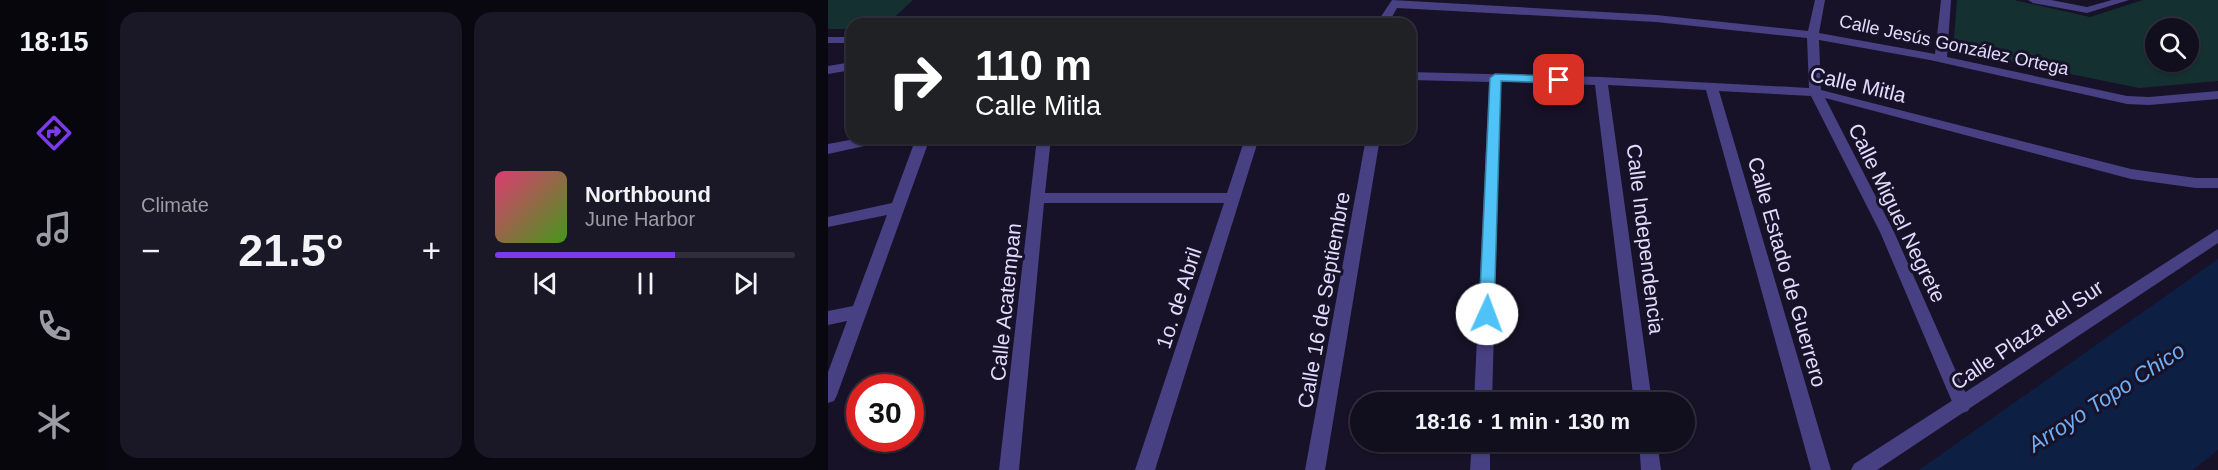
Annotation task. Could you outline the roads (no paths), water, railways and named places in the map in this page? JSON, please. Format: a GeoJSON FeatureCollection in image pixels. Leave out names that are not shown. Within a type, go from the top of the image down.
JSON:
{"type":"FeatureCollection","features":[{"type":"Feature","properties":{"kind":"street","name":"Calle Miguel Negrete"},"geometry":{"type":"LineString","coordinates":[[1820,0],[1813,35],[1815,92],[1887,232],[1962,405]]}},
{"type":"Feature","properties":{"kind":"street"},"geometry":{"type":"LineString","coordinates":[[1941,57],[1946,0]]}},
{"type":"Feature","properties":{"kind":"street"},"geometry":{"type":"LineString","coordinates":[[2033,0],[2087,10],[2124,0]]}},
{"type":"Feature","properties":{"kind":"street","name":"Calle Jesús González Ortega"},"geometry":{"type":"LineString","coordinates":[[1396,2],[1683,20],[1813,35],[1941,57],[2127,100],[2149,101],[2218,95]]}},
{"type":"Feature","properties":{"kind":"street"},"geometry":{"type":"LineString","coordinates":[[1386,18],[1396,2]]}},
{"type":"Feature","properties":{"kind":"street"},"geometry":{"type":"LineString","coordinates":[[828,40],[846,40]]}},
{"type":"Feature","properties":{"kind":"street"},"geometry":{"type":"LineString","coordinates":[[828,70],[846,67]]}},
{"type":"Feature","properties":{"kind":"street","name":"Calle Mitla"},"geometry":{"type":"LineString","coordinates":[[1416,76],[1601,81],[1815,92],[2131,174],[2196,183],[2218,183]]}},
{"type":"Feature","properties":{"kind":"street"},"geometry":{"type":"LineString","coordinates":[[1483,392],[1495,78]]}},
{"type":"Feature","properties":{"kind":"street","name":"Calle Independencia"},"geometry":{"type":"LineString","coordinates":[[1601,81],[1642,392]]}},
{"type":"Feature","properties":{"kind":"street","name":"Calle Estado de Guerrero"},"geometry":{"type":"LineString","coordinates":[[1711,86],[1821,470]]}},
{"type":"Feature","properties":{"kind":"street"},"geometry":{"type":"LineString","coordinates":[[828,149],[853,144]]}},
{"type":"Feature","properties":{"kind":"street"},"geometry":{"type":"LineString","coordinates":[[828,395],[861,311],[921,144]]}},
{"type":"Feature","properties":{"kind":"street","name":"Calle Acatempan"},"geometry":{"type":"LineString","coordinates":[[1009,470],[1043,144]]}},
{"type":"Feature","properties":{"kind":"street","name":"1o. de Abril"},"geometry":{"type":"LineString","coordinates":[[1145,470],[1250,144]]}},
{"type":"Feature","properties":{"kind":"street","name":"Calle 16 de Septiembre"},"geometry":{"type":"LineString","coordinates":[[1315,470],[1372,144]]}},
{"type":"Feature","properties":{"kind":"street"},"geometry":{"type":"LineString","coordinates":[[1038,198],[1233,198]]}},
{"type":"Feature","properties":{"kind":"street"},"geometry":{"type":"LineString","coordinates":[[828,222],[898,207]]}},
{"type":"Feature","properties":{"kind":"street","name":"Calle Plaza del Sur"},"geometry":{"type":"LineString","coordinates":[[1860,470],[2218,235]]}},
{"type":"Feature","properties":{"kind":"street"},"geometry":{"type":"LineString","coordinates":[[828,318],[861,311]]}},
{"type":"Feature","properties":{"kind":"street"},"geometry":{"type":"LineString","coordinates":[[1480,470],[1481,452]]}},
{"type":"Feature","properties":{"kind":"street"},"geometry":{"type":"LineString","coordinates":[[1650,452],[1652,470]]}},
{"type":"Feature","properties":{"kind":"water","name":"Arroyo Topo Chico"},"geometry":{"type":"Polygon","coordinates":[[[2218,259],[2218,450],[2193,470],[1919,470],[2218,259]]]}}]}
